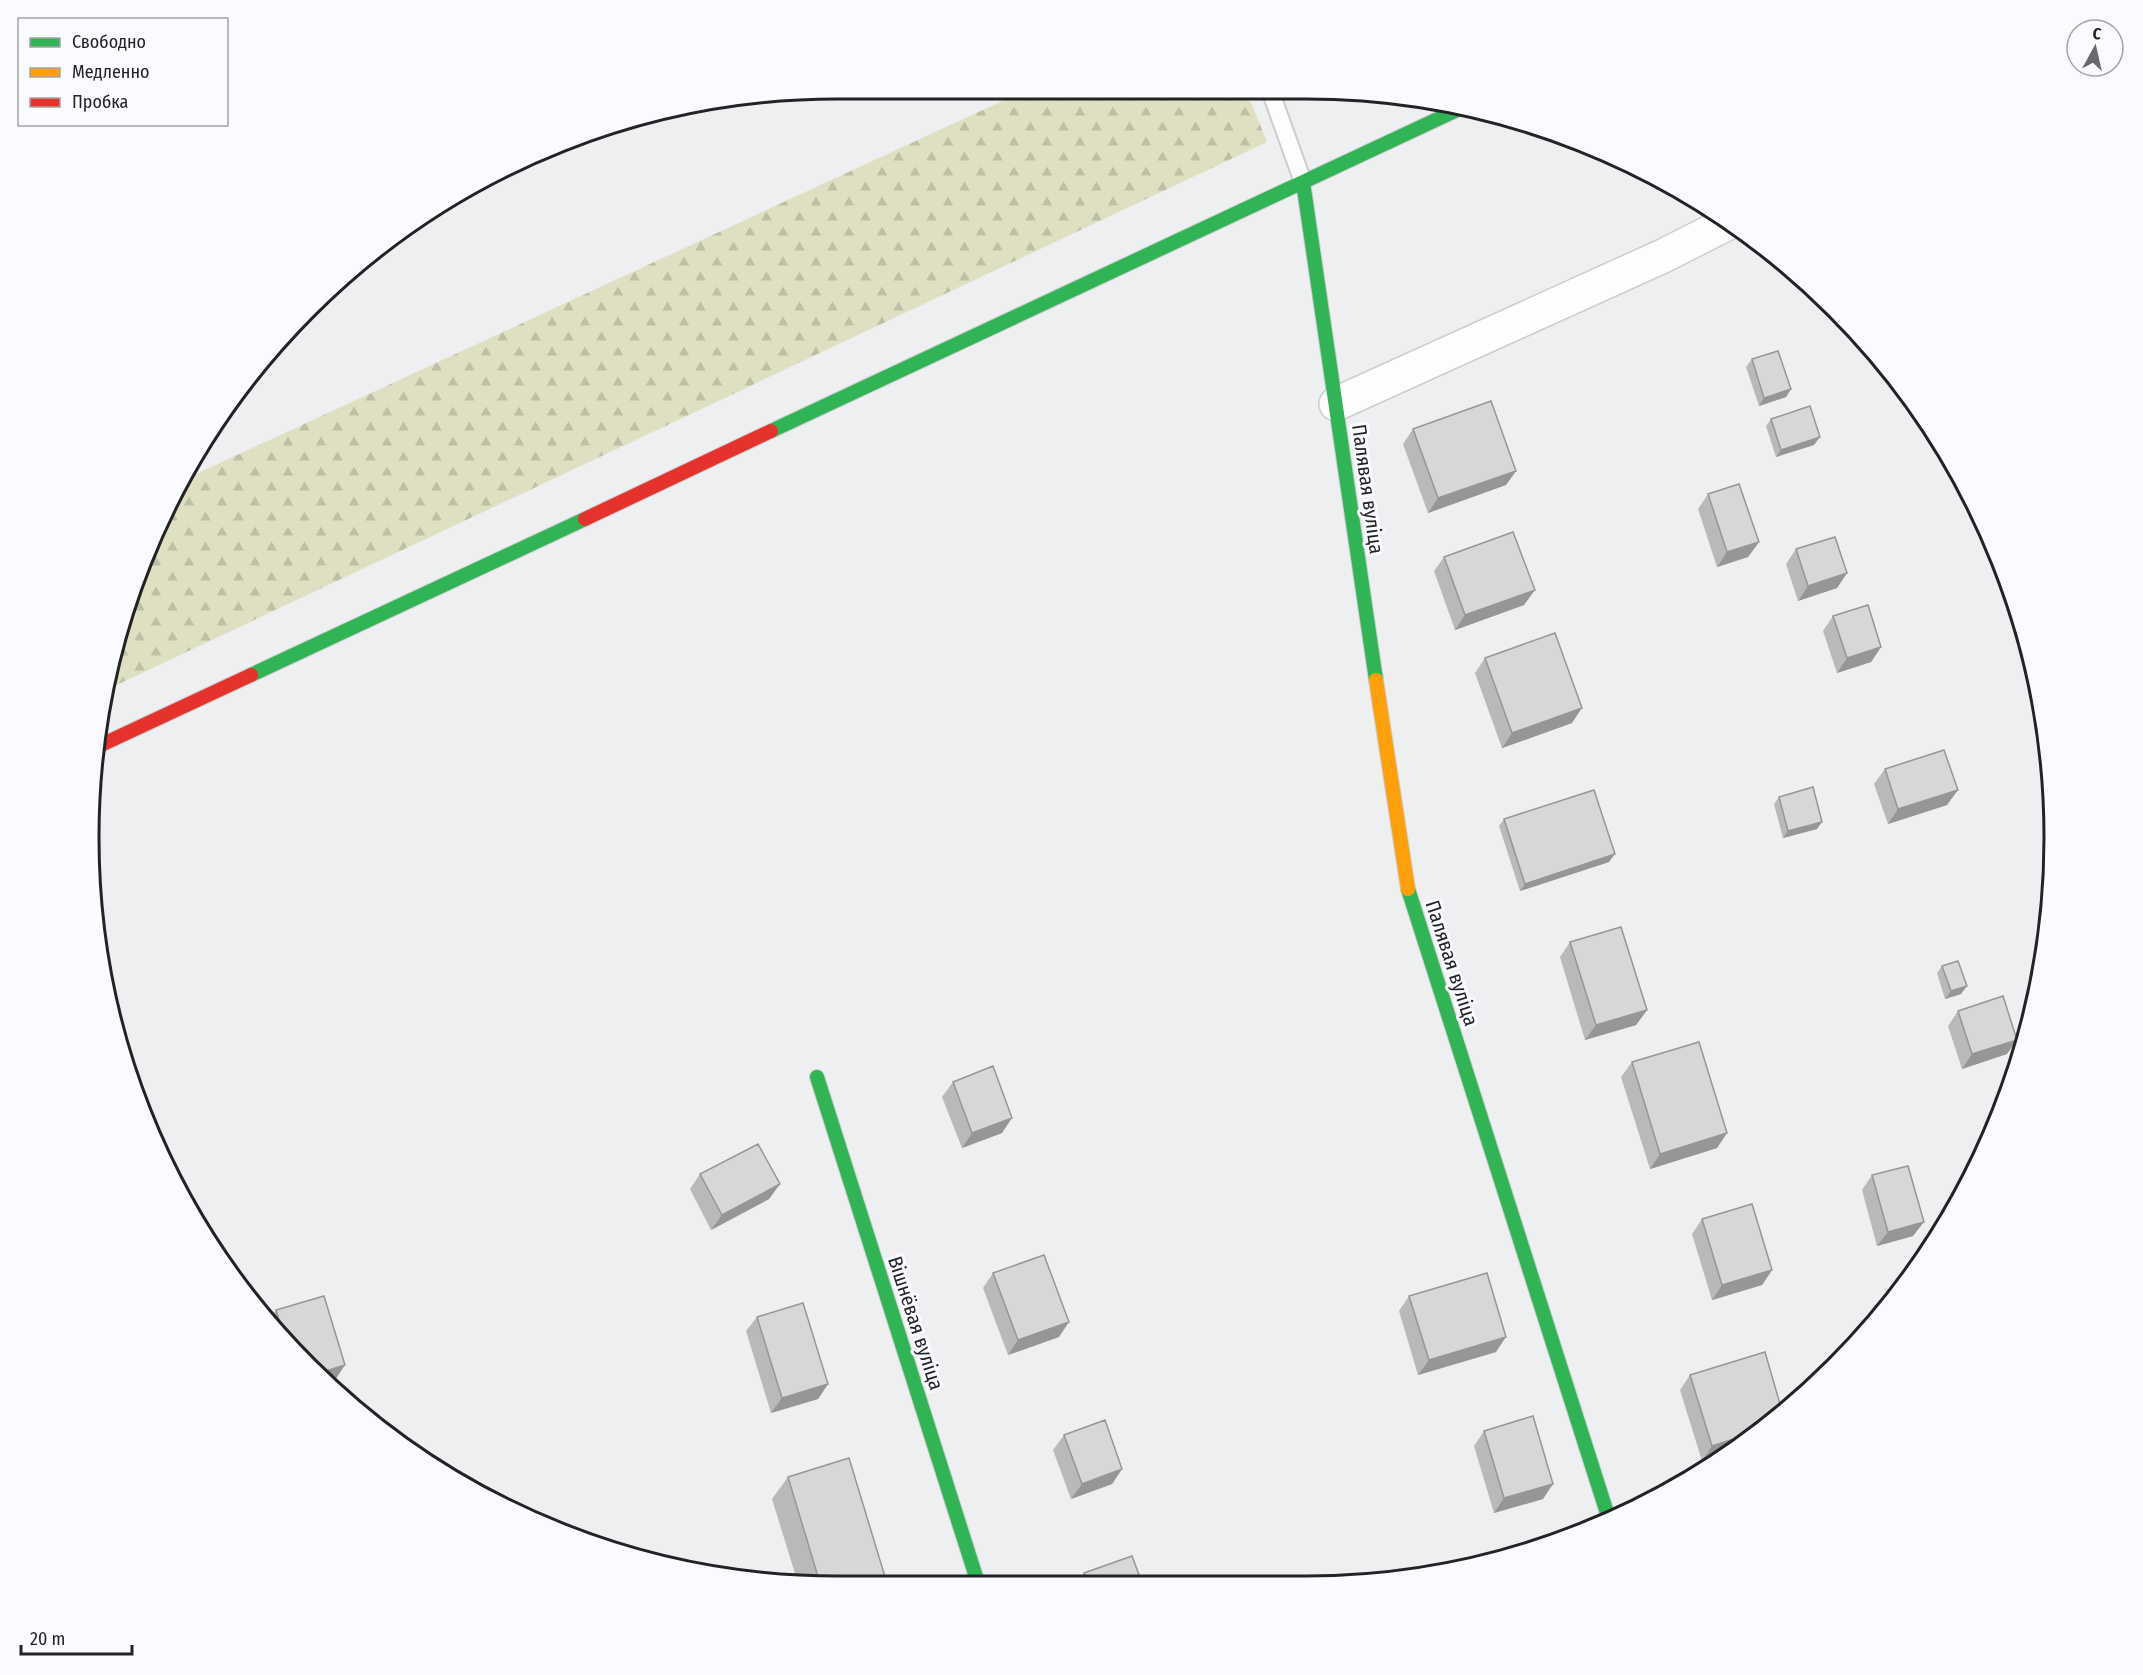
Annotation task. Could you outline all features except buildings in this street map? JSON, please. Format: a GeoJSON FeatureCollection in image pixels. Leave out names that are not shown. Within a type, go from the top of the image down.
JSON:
{"type":"FeatureCollection","features":[{"type":"Feature","properties":{"kind":"street"},"geometry":{"type":"LineString","coordinates":[[105,744],[1450,113]]}},
{"type":"Feature","properties":{"kind":"street","name":"Палявая вуліца"},"geometry":{"type":"LineString","coordinates":[[1303,182],[1406,884],[1607,1512]]}},
{"type":"Feature","properties":{"kind":"street"},"geometry":{"type":"LineString","coordinates":[[1336,404],[1663,256],[1721,227]]}},
{"type":"Feature","properties":{"kind":"street","name":"Вішнёвая вуліца"},"geometry":{"type":"LineString","coordinates":[[818,1077],[976,1576]]}},
{"type":"Feature","properties":{"kind":"lane"},"geometry":{"type":"LineString","coordinates":[[1273,99],[1303,182]]}},
{"type":"Feature","properties":{"kind":"green space"},"geometry":{"type":"Polygon","coordinates":[[[1006,99],[1250,99],[1267,142],[115,686],[138,600],[155,555],[194,475],[1006,99]]]}},
{"type":"Feature","properties":{"kind":"traffic: fast"},"geometry":{"type":"LineString","coordinates":[[771,431],[1450,113]]}},
{"type":"Feature","properties":{"kind":"traffic: fast"},"geometry":{"type":"LineString","coordinates":[[1303,182],[1376,680]]}},
{"type":"Feature","properties":{"kind":"traffic: fast"},"geometry":{"type":"LineString","coordinates":[[251,675],[585,519]]}},
{"type":"Feature","properties":{"kind":"traffic: fast"},"geometry":{"type":"LineString","coordinates":[[1408,889],[1607,1512]]}},
{"type":"Feature","properties":{"kind":"traffic: fast"},"geometry":{"type":"LineString","coordinates":[[817,1077],[976,1576]]}},
{"type":"Feature","properties":{"kind":"traffic: slow"},"geometry":{"type":"LineString","coordinates":[[1376,680],[1408,889]]}},
{"type":"Feature","properties":{"kind":"traffic: jam"},"geometry":{"type":"LineString","coordinates":[[585,519],[771,431]]}},
{"type":"Feature","properties":{"kind":"traffic: jam"},"geometry":{"type":"LineString","coordinates":[[105,743],[251,675]]}}]}
